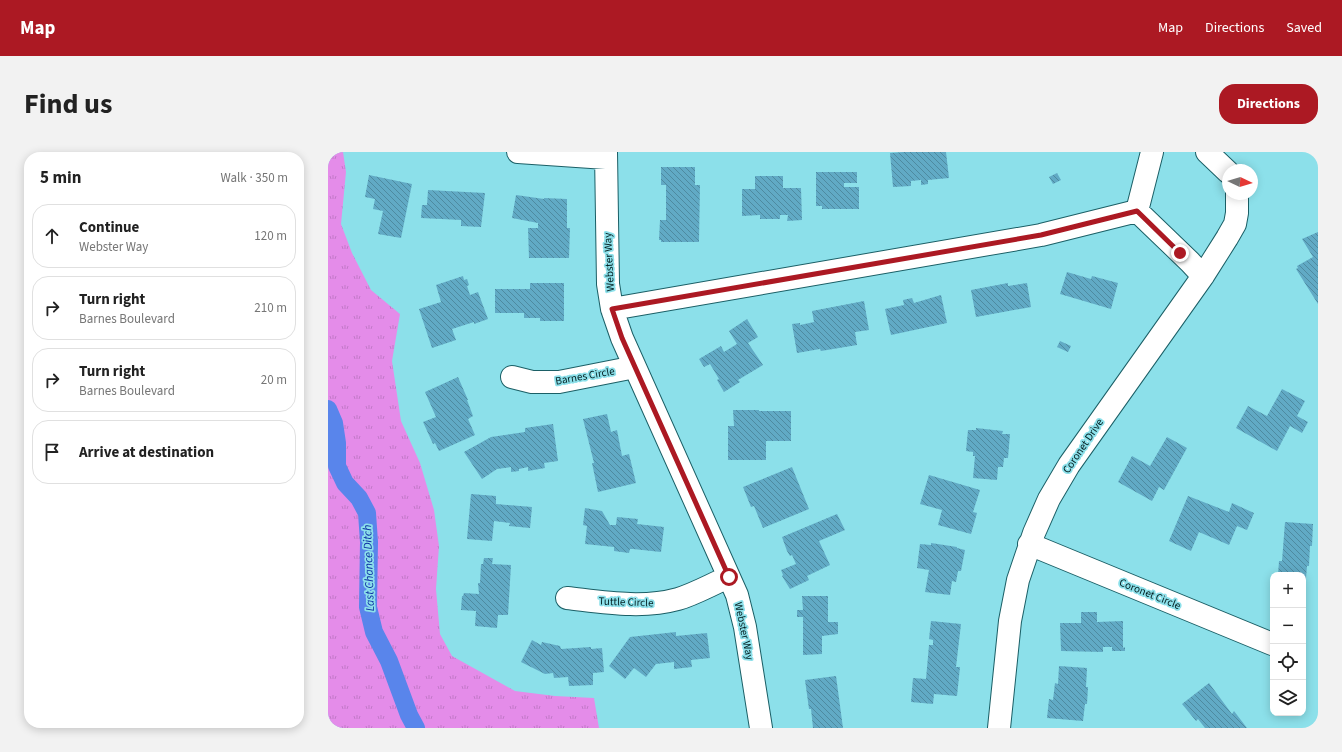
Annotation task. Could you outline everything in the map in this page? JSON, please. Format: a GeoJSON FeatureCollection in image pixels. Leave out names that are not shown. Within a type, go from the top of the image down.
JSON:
{"type":"FeatureCollection","features":[{"type":"Feature","properties":{"kind":"street"},"geometry":{"type":"LineString","coordinates":[[518,152],[606,155]]}},
{"type":"Feature","properties":{"kind":"street"},"geometry":{"type":"LineString","coordinates":[[1137,211],[1152,152]]}},
{"type":"Feature","properties":{"kind":"street"},"geometry":{"type":"LineString","coordinates":[[1207,152],[1222,166]]}},
{"type":"Feature","properties":{"kind":"street","name":"Webster Way"},"geometry":{"type":"LineString","coordinates":[[606,155],[608,284],[612,309],[634,367],[737,595],[745,627],[761,728]]}},
{"type":"Feature","properties":{"kind":"street","name":"Coronet Drive"},"geometry":{"type":"LineString","coordinates":[[999,728],[1010,621],[1018,580],[1029,544],[1049,499],[1069,465],[1203,276],[1227,238],[1235,224],[1237,200]]}},
{"type":"Feature","properties":{"kind":"street"},"geometry":{"type":"LineString","coordinates":[[1137,211],[1203,276]]}},
{"type":"Feature","properties":{"kind":"street"},"geometry":{"type":"LineString","coordinates":[[612,309],[1041,235],[1137,211]]}},
{"type":"Feature","properties":{"kind":"street","name":"Barnes Circle"},"geometry":{"type":"LineString","coordinates":[[512,377],[532,382],[559,382],[634,367]]}},
{"type":"Feature","properties":{"kind":"street","name":"Coronet Circle"},"geometry":{"type":"LineString","coordinates":[[1029,544],[1270,643]]}},
{"type":"Feature","properties":{"kind":"street","name":"Tuttle Circle"},"geometry":{"type":"LineString","coordinates":[[567,598],[632,604],[656,604],[678,599],[729,577]]}},
{"type":"Feature","properties":{"kind":"green space"},"geometry":{"type":"Polygon","coordinates":[[[328,152],[343,152],[346,172],[341,224],[352,253],[371,290],[400,314],[392,361],[401,421],[420,463],[434,510],[439,546],[436,589],[440,634],[452,656],[515,691],[555,696],[594,698],[599,728],[328,728],[328,152]]]}},
{"type":"Feature","properties":{"kind":"building"},"geometry":{"type":"Polygon","coordinates":[[[946,152],[949,178],[928,180],[928,184],[921,185],[921,180],[911,181],[911,186],[893,187],[890,153],[946,152]]]}},
{"type":"Feature","properties":{"kind":"building"},"geometry":{"type":"Polygon","coordinates":[[[661,167],[695,167],[695,185],[700,185],[699,242],[661,242],[661,240],[659,240],[660,220],[666,220],[666,185],[661,185],[661,167]]]}},
{"type":"Feature","properties":{"kind":"building"},"geometry":{"type":"Polygon","coordinates":[[[816,172],[857,172],[857,183],[844,183],[844,187],[859,187],[859,209],[822,209],[822,206],[816,206],[816,172]]]}},
{"type":"Feature","properties":{"kind":"building"},"geometry":{"type":"Polygon","coordinates":[[[1057,173],[1061,180],[1053,184],[1049,177],[1057,173]]]}},
{"type":"Feature","properties":{"kind":"building"},"geometry":{"type":"Polygon","coordinates":[[[369,175],[412,184],[401,238],[378,234],[383,211],[373,209],[375,199],[365,197],[369,175]]]}},
{"type":"Feature","properties":{"kind":"building"},"geometry":{"type":"Polygon","coordinates":[[[755,176],[783,176],[783,188],[801,188],[802,220],[787,221],[788,215],[780,215],[780,219],[760,219],[760,215],[742,216],[742,189],[755,189],[755,176]]]}},
{"type":"Feature","properties":{"kind":"building"},"geometry":{"type":"Polygon","coordinates":[[[428,190],[485,193],[481,227],[461,226],[461,220],[421,218],[422,205],[427,205],[428,190]]]}},
{"type":"Feature","properties":{"kind":"building"},"geometry":{"type":"Polygon","coordinates":[[[516,195],[544,199],[567,199],[567,228],[570,228],[569,258],[529,258],[528,228],[538,228],[538,223],[512,218],[516,195]]]}},
{"type":"Feature","properties":{"kind":"building"},"geometry":{"type":"Polygon","coordinates":[[[1318,232],[1318,304],[1296,269],[1298,268],[1297,266],[1313,257],[1302,239],[1318,232]]]}},
{"type":"Feature","properties":{"kind":"building"},"geometry":{"type":"Polygon","coordinates":[[[1067,272],[1091,279],[1092,276],[1118,283],[1111,309],[1060,294],[1067,272]]]}},
{"type":"Feature","properties":{"kind":"building"},"geometry":{"type":"Polygon","coordinates":[[[463,276],[464,280],[467,279],[469,285],[467,286],[470,295],[478,292],[488,319],[452,329],[456,340],[432,348],[419,309],[441,302],[436,285],[463,276]]]}},
{"type":"Feature","properties":{"kind":"building"},"geometry":{"type":"Polygon","coordinates":[[[530,283],[564,283],[564,321],[540,321],[540,318],[524,318],[524,313],[495,313],[495,289],[530,289],[530,283]]]}},
{"type":"Feature","properties":{"kind":"building"},"geometry":{"type":"Polygon","coordinates":[[[1008,283],[1008,286],[1027,283],[1031,307],[976,317],[971,290],[1008,283]]]}},
{"type":"Feature","properties":{"kind":"building"},"geometry":{"type":"Polygon","coordinates":[[[941,295],[947,323],[891,335],[885,309],[904,305],[903,300],[912,298],[914,303],[941,295]]]}},
{"type":"Feature","properties":{"kind":"building"},"geometry":{"type":"Polygon","coordinates":[[[864,301],[869,330],[855,332],[857,345],[797,353],[792,324],[800,323],[800,325],[814,322],[812,311],[864,301]]]}},
{"type":"Feature","properties":{"kind":"building"},"geometry":{"type":"Polygon","coordinates":[[[747,319],[758,337],[748,343],[763,365],[738,380],[740,382],[724,392],[717,380],[719,379],[710,364],[704,367],[699,359],[721,346],[724,352],[737,344],[729,331],[747,319]]]}},
{"type":"Feature","properties":{"kind":"building"},"geometry":{"type":"Polygon","coordinates":[[[1060,341],[1071,346],[1068,352],[1057,347],[1060,341]]]}},
{"type":"Feature","properties":{"kind":"building"},"geometry":{"type":"Polygon","coordinates":[[[458,377],[473,416],[468,419],[475,435],[439,451],[435,443],[433,444],[423,422],[436,417],[425,392],[458,377]]]}},
{"type":"Feature","properties":{"kind":"building"},"geometry":{"type":"Polygon","coordinates":[[[1282,389],[1305,401],[1297,416],[1308,422],[1302,433],[1290,426],[1277,451],[1236,428],[1248,406],[1267,416],[1282,389]]]}},
{"type":"Feature","properties":{"kind":"building"},"geometry":{"type":"Polygon","coordinates":[[[733,410],[791,411],[791,441],[766,441],[766,460],[728,460],[728,426],[734,426],[733,410]]]}},
{"type":"Feature","properties":{"kind":"building"},"geometry":{"type":"Polygon","coordinates":[[[607,414],[611,432],[617,430],[622,456],[629,454],[636,483],[598,492],[592,463],[594,463],[583,419],[607,414]]]}},
{"type":"Feature","properties":{"kind":"building"},"geometry":{"type":"Polygon","coordinates":[[[553,424],[558,461],[544,463],[545,468],[528,471],[528,467],[519,469],[519,471],[511,472],[511,467],[497,469],[482,479],[464,452],[491,437],[525,432],[525,428],[553,424]]]}},
{"type":"Feature","properties":{"kind":"building"},"geometry":{"type":"Polygon","coordinates":[[[976,428],[1003,431],[1002,434],[1010,434],[1008,458],[1004,458],[1003,467],[998,467],[997,480],[973,478],[975,456],[973,456],[973,452],[966,451],[968,430],[976,430],[976,428]]]}},
{"type":"Feature","properties":{"kind":"building"},"geometry":{"type":"Polygon","coordinates":[[[1167,437],[1187,448],[1164,490],[1159,487],[1152,501],[1118,482],[1132,456],[1150,466],[1167,437]]]}},
{"type":"Feature","properties":{"kind":"building"},"geometry":{"type":"Polygon","coordinates":[[[792,467],[809,509],[763,528],[754,506],[751,507],[743,487],[792,467]]]}},
{"type":"Feature","properties":{"kind":"building"},"geometry":{"type":"Polygon","coordinates":[[[929,475],[980,490],[973,512],[977,513],[971,534],[938,525],[942,510],[920,504],[929,475]]]}},
{"type":"Feature","properties":{"kind":"building"},"geometry":{"type":"Polygon","coordinates":[[[471,494],[496,496],[496,504],[532,507],[530,528],[509,526],[510,523],[494,521],[492,541],[467,539],[471,494]]]}},
{"type":"Feature","properties":{"kind":"building"},"geometry":{"type":"Polygon","coordinates":[[[1188,496],[1229,512],[1232,503],[1254,513],[1247,530],[1237,526],[1229,545],[1199,532],[1191,551],[1169,541],[1188,496]]]}},
{"type":"Feature","properties":{"kind":"building"},"geometry":{"type":"Polygon","coordinates":[[[585,508],[602,511],[610,525],[616,525],[617,517],[638,519],[637,524],[664,527],[661,552],[630,549],[629,553],[614,551],[614,547],[585,544],[587,526],[583,525],[585,508]]]}},
{"type":"Feature","properties":{"kind":"building"},"geometry":{"type":"Polygon","coordinates":[[[837,514],[845,530],[819,541],[830,565],[807,576],[809,580],[790,589],[782,576],[781,570],[796,564],[792,555],[790,556],[787,551],[782,537],[837,514]]]}},
{"type":"Feature","properties":{"kind":"building"},"geometry":{"type":"Polygon","coordinates":[[[1285,522],[1313,524],[1312,546],[1310,546],[1309,566],[1307,566],[1306,578],[1306,572],[1278,572],[1279,561],[1282,561],[1285,522]]]}},
{"type":"Feature","properties":{"kind":"building"},"geometry":{"type":"Polygon","coordinates":[[[931,543],[957,547],[965,550],[961,571],[958,571],[956,582],[952,581],[950,595],[925,592],[929,570],[917,568],[920,544],[931,545],[931,543]]]}},
{"type":"Feature","properties":{"kind":"building"},"geometry":{"type":"Polygon","coordinates":[[[484,558],[493,558],[492,564],[511,565],[508,615],[498,615],[497,628],[475,626],[476,611],[461,610],[462,596],[464,593],[479,594],[478,583],[480,583],[481,564],[483,564],[484,558]]]}},
{"type":"Feature","properties":{"kind":"building"},"geometry":{"type":"Polygon","coordinates":[[[802,596],[828,596],[828,622],[838,622],[838,634],[822,636],[822,654],[803,655],[803,617],[797,617],[797,610],[803,610],[802,596]]]}},
{"type":"Feature","properties":{"kind":"building"},"geometry":{"type":"Polygon","coordinates":[[[1081,612],[1097,612],[1097,622],[1123,621],[1123,648],[1125,647],[1125,651],[1112,651],[1112,647],[1103,647],[1103,652],[1061,651],[1060,623],[1081,623],[1081,612]]]}},
{"type":"Feature","properties":{"kind":"building"},"geometry":{"type":"Polygon","coordinates":[[[931,621],[961,624],[956,667],[960,667],[957,696],[934,694],[933,704],[911,702],[913,678],[926,679],[929,645],[933,645],[933,640],[929,639],[931,621]]]}},
{"type":"Feature","properties":{"kind":"building"},"geometry":{"type":"Polygon","coordinates":[[[676,632],[676,636],[707,633],[710,658],[691,660],[692,667],[674,669],[674,662],[656,664],[646,677],[634,668],[625,679],[609,666],[630,637],[676,632]]]}},
{"type":"Feature","properties":{"kind":"building"},"geometry":{"type":"Polygon","coordinates":[[[532,640],[541,645],[542,642],[560,646],[561,649],[591,647],[591,649],[602,648],[604,672],[593,673],[593,685],[569,686],[568,677],[554,678],[553,673],[545,674],[521,662],[532,640]]]}},
{"type":"Feature","properties":{"kind":"building"},"geometry":{"type":"Polygon","coordinates":[[[1059,666],[1087,668],[1087,704],[1085,704],[1083,721],[1047,718],[1049,699],[1053,700],[1055,683],[1058,684],[1059,666]]]}},
{"type":"Feature","properties":{"kind":"building"},"geometry":{"type":"Polygon","coordinates":[[[836,676],[843,728],[813,728],[805,680],[836,676]]]}},
{"type":"Feature","properties":{"kind":"building"},"geometry":{"type":"Polygon","coordinates":[[[1209,683],[1232,714],[1234,711],[1247,728],[1205,728],[1198,719],[1196,721],[1182,704],[1209,683]]]}},
{"type":"Feature","properties":{"kind":"waterway","name":"Last Chance Ditch"},"geometry":{"type":"LineString","coordinates":[[328,409],[334,423],[337,443],[337,466],[345,483],[359,498],[367,513],[369,542],[368,607],[374,632],[389,661],[409,715],[416,728]]}},
{"type":"Feature","properties":{"kind":"route"},"geometry":{"type":"LineString","coordinates":[[729,577],[622,338],[612,309],[1041,235],[1137,211],[1180,253]]}}]}
